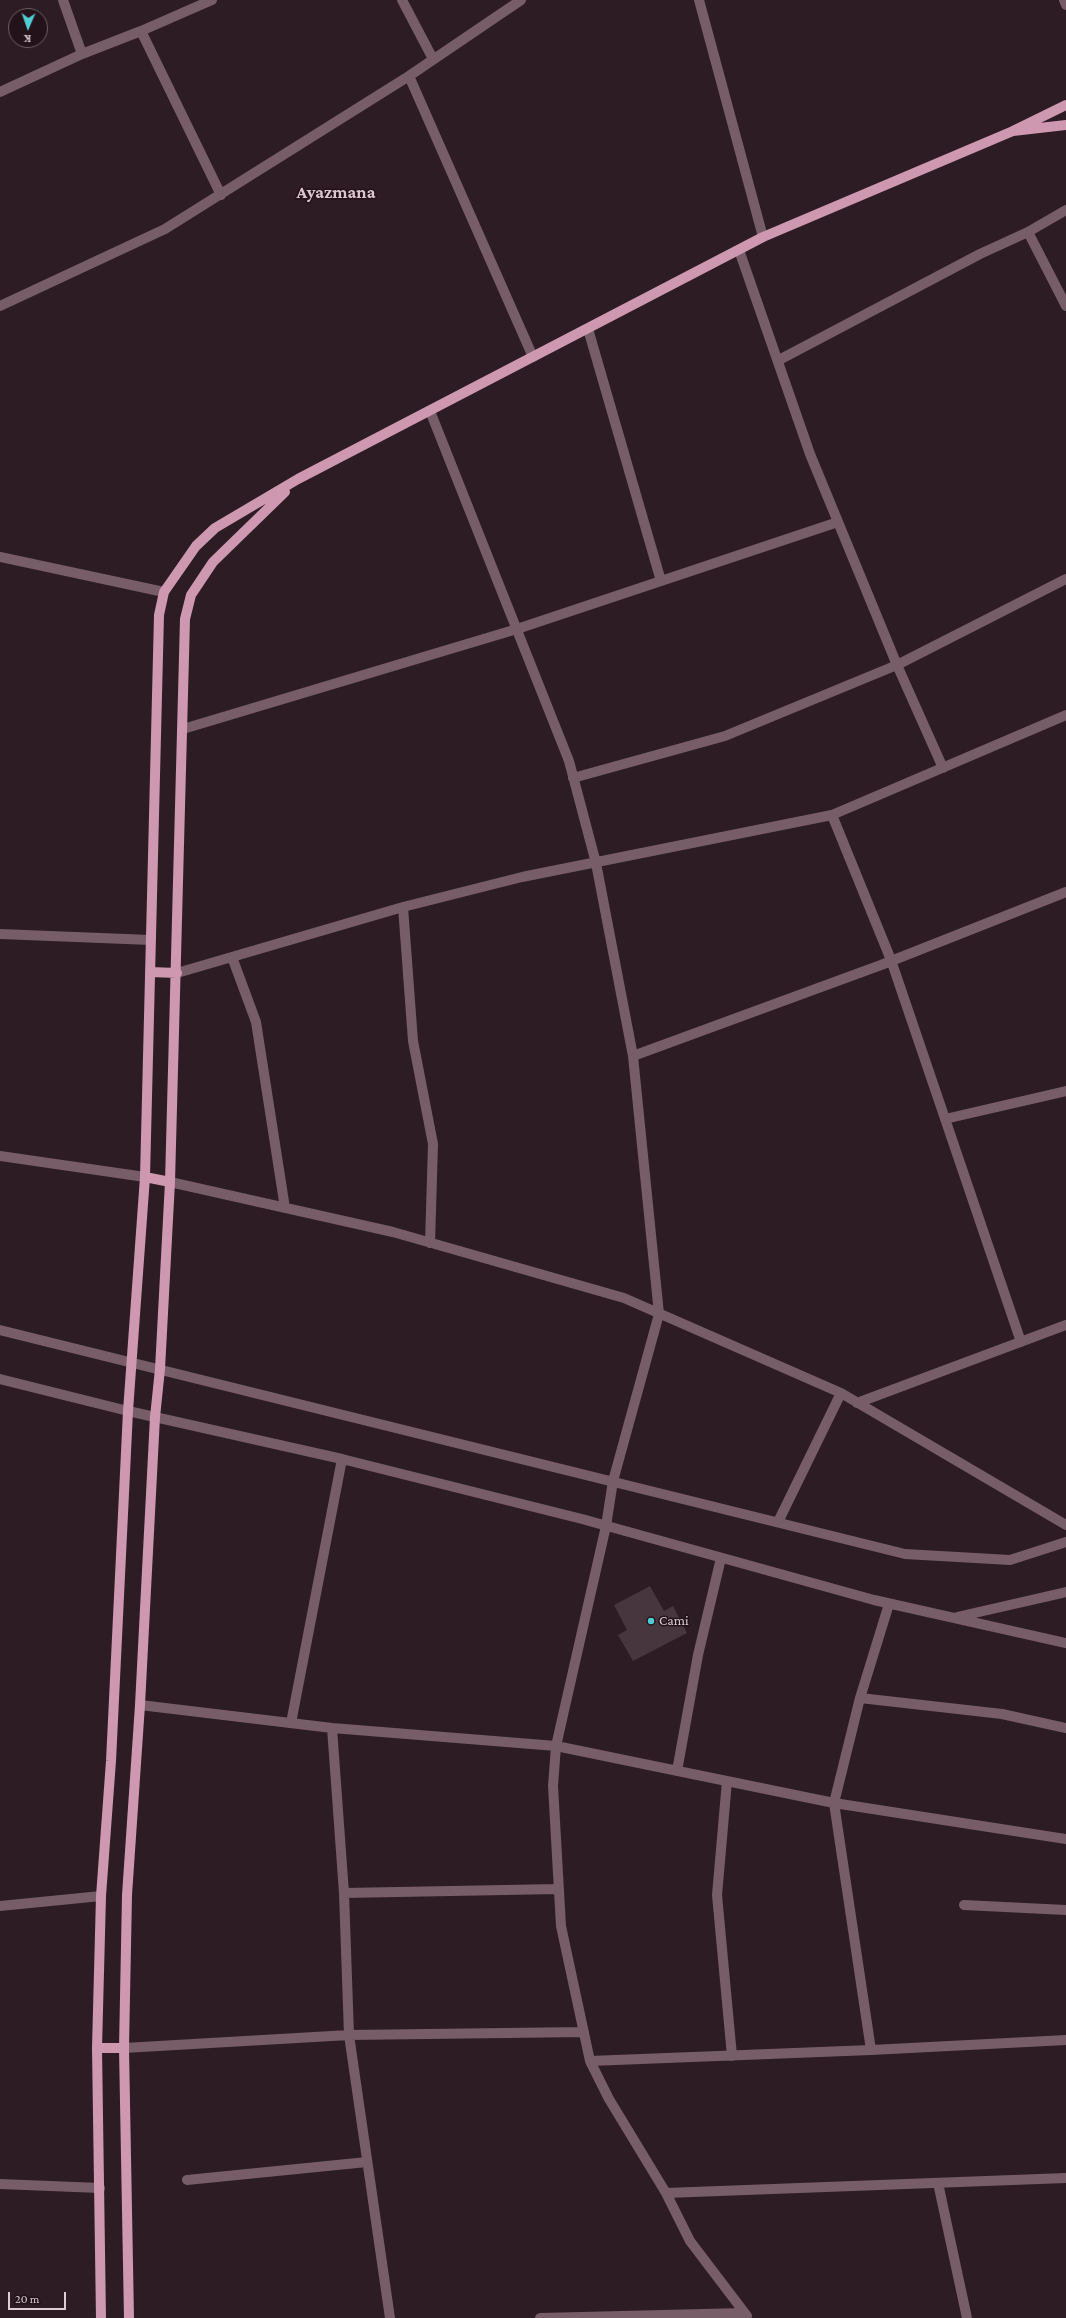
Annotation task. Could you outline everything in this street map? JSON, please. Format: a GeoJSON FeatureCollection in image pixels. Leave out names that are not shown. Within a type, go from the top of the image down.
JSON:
{"type":"FeatureCollection","features":[{"type":"Feature","properties":{"kind":"main road"},"geometry":{"type":"LineString","coordinates":[[101,2318],[97,2048],[101,1896],[111,1761],[128,1412],[145,1177],[159,615],[164,592],[196,546],[215,528],[298,479],[763,237],[1012,131],[1066,105]]}},
{"type":"Feature","properties":{"kind":"main road"},"geometry":{"type":"LineString","coordinates":[[1012,131],[1066,124]]}},
{"type":"Feature","properties":{"kind":"main road"},"geometry":{"type":"LineString","coordinates":[[129,2318],[124,2048],[127,1895],[140,1705],[155,1417],[160,1369],[170,1182],[177,973],[185,619],[190,595],[213,562],[298,479]]}},
{"type":"Feature","properties":{"kind":"main road"},"geometry":{"type":"LineString","coordinates":[[150,972],[177,973]]}},
{"type":"Feature","properties":{"kind":"main road"},"geometry":{"type":"LineString","coordinates":[[145,1177],[170,1182]]}},
{"type":"Feature","properties":{"kind":"main road"},"geometry":{"type":"LineString","coordinates":[[97,2048],[124,2048]]}},
{"type":"Feature","properties":{"kind":"street"},"geometry":{"type":"LineString","coordinates":[[62,0],[82,54]]}},
{"type":"Feature","properties":{"kind":"street"},"geometry":{"type":"LineString","coordinates":[[0,92],[82,54],[141,31],[212,0]]}},
{"type":"Feature","properties":{"kind":"street"},"geometry":{"type":"LineString","coordinates":[[402,0],[433,59]]}},
{"type":"Feature","properties":{"kind":"street"},"geometry":{"type":"LineString","coordinates":[[0,306],[165,229],[410,76],[521,0]]}},
{"type":"Feature","properties":{"kind":"street"},"geometry":{"type":"LineString","coordinates":[[699,0],[763,237]]}},
{"type":"Feature","properties":{"kind":"street"},"geometry":{"type":"LineString","coordinates":[[1064,0],[1066,5]]}},
{"type":"Feature","properties":{"kind":"street"},"geometry":{"type":"LineString","coordinates":[[141,31],[221,195]]}},
{"type":"Feature","properties":{"kind":"street"},"geometry":{"type":"LineString","coordinates":[[410,76],[533,357]]}},
{"type":"Feature","properties":{"kind":"street"},"geometry":{"type":"LineString","coordinates":[[779,360],[980,254],[1028,232],[1066,210]]}},
{"type":"Feature","properties":{"kind":"street"},"geometry":{"type":"LineString","coordinates":[[1028,232],[1066,306]]}},
{"type":"Feature","properties":{"kind":"street"},"geometry":{"type":"LineString","coordinates":[[739,250],[779,360],[810,454],[897,665],[943,768]]}},
{"type":"Feature","properties":{"kind":"street"},"geometry":{"type":"LineString","coordinates":[[588,329],[660,581]]}},
{"type":"Feature","properties":{"kind":"street"},"geometry":{"type":"LineString","coordinates":[[430,411],[569,761],[596,863],[633,1056],[659,1314],[613,1481],[606,1526],[556,1746],[553,1786],[560,1926],[590,2061],[608,2099],[666,2194],[690,2241],[746,2316]]}},
{"type":"Feature","properties":{"kind":"street"},"geometry":{"type":"LineString","coordinates":[[182,728],[517,629],[838,522]]}},
{"type":"Feature","properties":{"kind":"street"},"geometry":{"type":"LineString","coordinates":[[0,557],[164,592]]}},
{"type":"Feature","properties":{"kind":"street"},"geometry":{"type":"LineString","coordinates":[[573,778],[725,736],[897,665],[1066,579]]}},
{"type":"Feature","properties":{"kind":"street"},"geometry":{"type":"LineString","coordinates":[[177,973],[403,907],[522,877],[832,815],[1066,714]]}},
{"type":"Feature","properties":{"kind":"street"},"geometry":{"type":"LineString","coordinates":[[832,815],[891,960],[1021,1342]]}},
{"type":"Feature","properties":{"kind":"street"},"geometry":{"type":"LineString","coordinates":[[633,1056],[891,960],[1066,892]]}},
{"type":"Feature","properties":{"kind":"street"},"geometry":{"type":"LineString","coordinates":[[403,907],[413,1041],[433,1144],[430,1243]]}},
{"type":"Feature","properties":{"kind":"street"},"geometry":{"type":"LineString","coordinates":[[0,934],[150,940]]}},
{"type":"Feature","properties":{"kind":"street"},"geometry":{"type":"LineString","coordinates":[[232,957],[256,1022],[285,1208]]}},
{"type":"Feature","properties":{"kind":"street"},"geometry":{"type":"LineString","coordinates":[[945,1119],[1066,1091]]}},
{"type":"Feature","properties":{"kind":"street"},"geometry":{"type":"LineString","coordinates":[[0,1156],[145,1177]]}},
{"type":"Feature","properties":{"kind":"street"},"geometry":{"type":"LineString","coordinates":[[170,1182],[430,1243],[624,1298],[841,1393],[1066,1525]]}},
{"type":"Feature","properties":{"kind":"street"},"geometry":{"type":"LineString","coordinates":[[858,1403],[1066,1325]]}},
{"type":"Feature","properties":{"kind":"street"},"geometry":{"type":"LineString","coordinates":[[0,1330],[905,1554],[1010,1560],[1066,1542]]}},
{"type":"Feature","properties":{"kind":"street"},"geometry":{"type":"LineString","coordinates":[[0,1379],[128,1412],[342,1459],[606,1526],[889,1604],[1066,1643]]}},
{"type":"Feature","properties":{"kind":"street"},"geometry":{"type":"LineString","coordinates":[[778,1522],[841,1393]]}},
{"type":"Feature","properties":{"kind":"street"},"geometry":{"type":"LineString","coordinates":[[291,1723],[342,1459]]}},
{"type":"Feature","properties":{"kind":"street"},"geometry":{"type":"LineString","coordinates":[[677,1771],[698,1655],[721,1558]]}},
{"type":"Feature","properties":{"kind":"street"},"geometry":{"type":"LineString","coordinates":[[953,1618],[1066,1592]]}},
{"type":"Feature","properties":{"kind":"street"},"geometry":{"type":"LineString","coordinates":[[872,2050],[834,1803],[860,1698],[889,1604]]}},
{"type":"Feature","properties":{"kind":"street"},"geometry":{"type":"LineString","coordinates":[[860,1698],[1002,1714],[1066,1728]]}},
{"type":"Feature","properties":{"kind":"street"},"geometry":{"type":"LineString","coordinates":[[140,1705],[332,1728],[556,1746],[834,1803],[1066,1839]]}},
{"type":"Feature","properties":{"kind":"street"},"geometry":{"type":"LineString","coordinates":[[332,1728],[344,1893],[349,2035],[390,2318]]}},
{"type":"Feature","properties":{"kind":"street"},"geometry":{"type":"LineString","coordinates":[[727,1781],[717,1895],[732,2056]]}},
{"type":"Feature","properties":{"kind":"street"},"geometry":{"type":"LineString","coordinates":[[344,1893],[558,1889]]}},
{"type":"Feature","properties":{"kind":"street"},"geometry":{"type":"LineString","coordinates":[[0,1906],[101,1896]]}},
{"type":"Feature","properties":{"kind":"street"},"geometry":{"type":"LineString","coordinates":[[964,1905],[1066,1910]]}},
{"type":"Feature","properties":{"kind":"street"},"geometry":{"type":"LineString","coordinates":[[124,2048],[349,2035],[584,2032]]}},
{"type":"Feature","properties":{"kind":"street"},"geometry":{"type":"LineString","coordinates":[[590,2061],[872,2050],[1066,2040]]}},
{"type":"Feature","properties":{"kind":"street"},"geometry":{"type":"LineString","coordinates":[[187,2180],[367,2162]]}},
{"type":"Feature","properties":{"kind":"street"},"geometry":{"type":"LineString","coordinates":[[666,2194],[1066,2178]]}},
{"type":"Feature","properties":{"kind":"street"},"geometry":{"type":"LineString","coordinates":[[938,2183],[967,2318]]}},
{"type":"Feature","properties":{"kind":"street"},"geometry":{"type":"LineString","coordinates":[[0,2184],[100,2188]]}},
{"type":"Feature","properties":{"kind":"street"},"geometry":{"type":"LineString","coordinates":[[540,2318],[746,2316]]}},
{"type":"Feature","properties":{"kind":"building","name":"Cami"},"geometry":{"type":"Polygon","coordinates":[[[650,1586],[664,1611],[673,1606],[687,1633],[633,1661],[618,1635],[627,1630],[614,1605],[650,1586]]]}},
{"type":"Feature","properties":{"kind":"place","name":"Cami"},"geometry":{"type":"Point","coordinates":[651,1621]}},
{"type":"Feature","properties":{"kind":"district","name":"Ayazmana"},"geometry":{"type":"Point","coordinates":[336,192]}}]}
